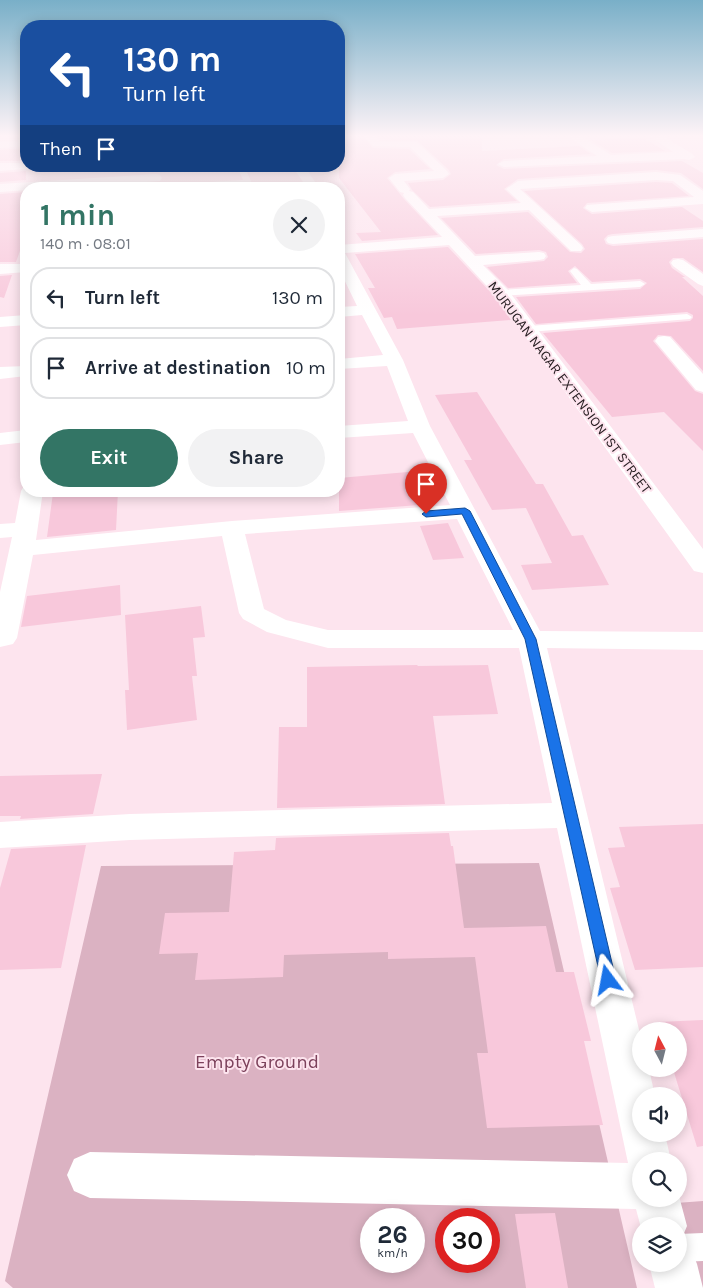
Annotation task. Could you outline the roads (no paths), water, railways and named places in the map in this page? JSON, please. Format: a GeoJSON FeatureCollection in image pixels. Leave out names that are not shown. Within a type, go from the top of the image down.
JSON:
{"type":"FeatureCollection","features":[{"type":"Feature","properties":{"kind":"street","name":"MURUGAN NAGAR EXTENSION 1ST STREET"},"geometry":{"type":"LineString","coordinates":[[410,195],[502,293],[703,566]]}},
{"type":"Feature","properties":{"kind":"street"},"geometry":{"type":"LineString","coordinates":[[519,195],[576,248]]}},
{"type":"Feature","properties":{"kind":"street"},"geometry":{"type":"LineString","coordinates":[[592,208],[703,198]]}},
{"type":"Feature","properties":{"kind":"street"},"geometry":{"type":"LineString","coordinates":[[425,213],[532,206]]}},
{"type":"Feature","properties":{"kind":"street"},"geometry":{"type":"LineString","coordinates":[[613,240],[703,233]]}},
{"type":"Feature","properties":{"kind":"street"},"geometry":{"type":"LineString","coordinates":[[659,236],[703,282]]}},
{"type":"Feature","properties":{"kind":"street"},"geometry":{"type":"LineString","coordinates":[[345,248],[451,240]]}},
{"type":"Feature","properties":{"kind":"street"},"geometry":{"type":"LineString","coordinates":[[472,260],[539,256]]}},
{"type":"Feature","properties":{"kind":"street"},"geometry":{"type":"LineString","coordinates":[[345,267],[394,360],[420,426],[530,639],[572,815],[632,1087]]}},
{"type":"Feature","properties":{"kind":"street"},"geometry":{"type":"LineString","coordinates":[[0,268],[20,268]]}},
{"type":"Feature","properties":{"kind":"street"},"geometry":{"type":"LineString","coordinates":[[345,312],[367,310]]}},
{"type":"Feature","properties":{"kind":"street"},"geometry":{"type":"LineString","coordinates":[[0,322],[20,320]]}},
{"type":"Feature","properties":{"kind":"street"},"geometry":{"type":"LineString","coordinates":[[664,340],[703,385]]}},
{"type":"Feature","properties":{"kind":"street"},"geometry":{"type":"LineString","coordinates":[[345,364],[394,360]]}},
{"type":"Feature","properties":{"kind":"street"},"geometry":{"type":"LineString","coordinates":[[0,373],[20,371]]}},
{"type":"Feature","properties":{"kind":"street"},"geometry":{"type":"LineString","coordinates":[[345,432],[420,426]]}},
{"type":"Feature","properties":{"kind":"street"},"geometry":{"type":"LineString","coordinates":[[0,439],[20,437]]}},
{"type":"Feature","properties":{"kind":"street"},"geometry":{"type":"LineString","coordinates":[[0,638],[3,638],[31,497]]}},
{"type":"Feature","properties":{"kind":"street"},"geometry":{"type":"LineString","coordinates":[[0,530],[24,539],[232,528],[465,511]]}},
{"type":"Feature","properties":{"kind":"street"},"geometry":{"type":"LineString","coordinates":[[232,528],[252,613],[277,626],[328,640],[530,639],[703,641]]}},
{"type":"Feature","properties":{"kind":"street"},"geometry":{"type":"LineString","coordinates":[[0,835],[130,827],[572,815]]}},
{"type":"Feature","properties":{"kind":"street"},"geometry":{"type":"LineString","coordinates":[[90,1175],[632,1186]]}},
{"type":"Feature","properties":{"kind":"street"},"geometry":{"type":"LineString","coordinates":[[675,1272],[679,1288]]}},
{"type":"Feature","properties":{"kind":"lane"},"geometry":{"type":"LineString","coordinates":[[574,270],[588,287]]}},
{"type":"Feature","properties":{"kind":"lane"},"geometry":{"type":"LineString","coordinates":[[502,293],[640,284]]}},
{"type":"Feature","properties":{"kind":"lane"},"geometry":{"type":"LineString","coordinates":[[528,328],[687,317]]}},
{"type":"Feature","properties":{"kind":"lane"},"geometry":{"type":"LineString","coordinates":[[687,1248],[703,1247]]}},
{"type":"Feature","properties":{"kind":"park label","name":"Empty Ground"},"geometry":{"type":"Point","coordinates":[257,1061]}}]}
